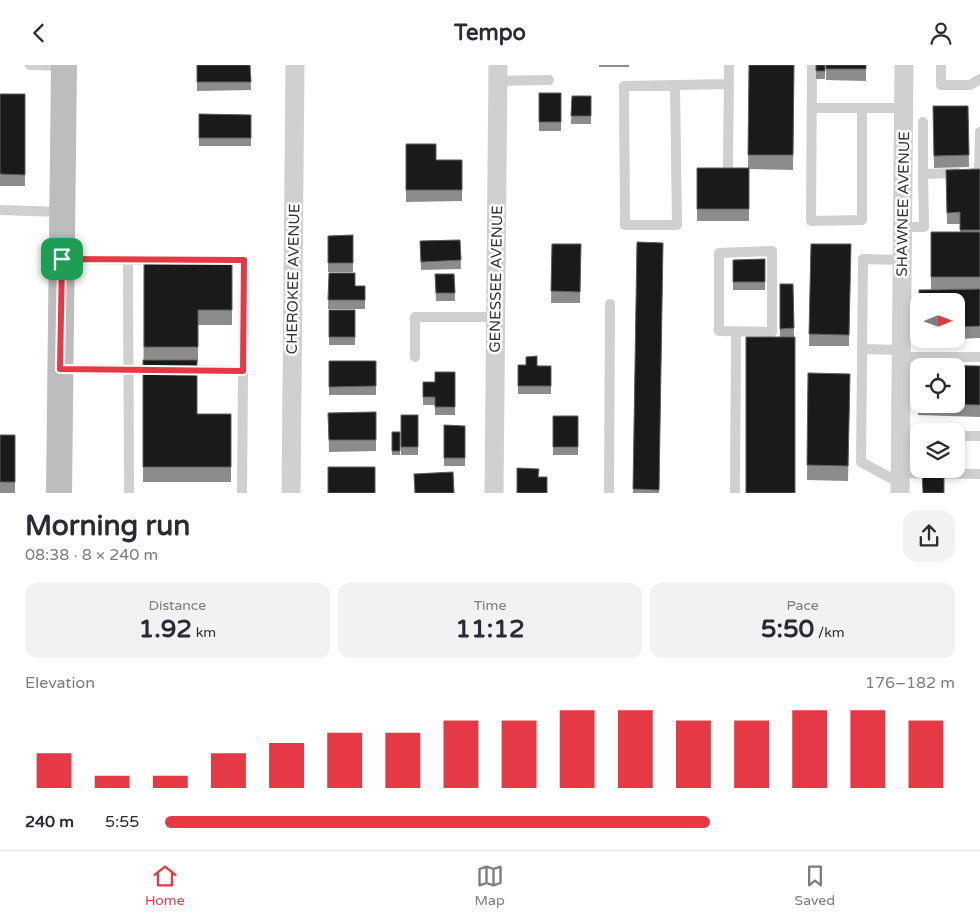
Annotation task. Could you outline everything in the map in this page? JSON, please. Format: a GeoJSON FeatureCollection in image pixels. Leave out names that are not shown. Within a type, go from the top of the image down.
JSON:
{"type":"FeatureCollection","features":[{"type":"Feature","properties":{"kind":"street"},"geometry":{"type":"LineString","coordinates":[[59,493],[64,65]]}},
{"type":"Feature","properties":{"kind":"street","name":"CHEROKEE AVENUE"},"geometry":{"type":"LineString","coordinates":[[291,493],[295,65]]}},
{"type":"Feature","properties":{"kind":"street","name":"SHAWNEE AVENUE"},"geometry":{"type":"LineString","coordinates":[[900,483],[910,436],[901,353],[904,65]]}},
{"type":"Feature","properties":{"kind":"street","name":"GENESSEE AVENUE"},"geometry":{"type":"LineString","coordinates":[[494,493],[498,73]]}},
{"type":"Feature","properties":{"kind":"lane"},"geometry":{"type":"LineString","coordinates":[[30,65],[64,65]]}},
{"type":"Feature","properties":{"kind":"lane"},"geometry":{"type":"LineString","coordinates":[[728,65],[728,172]]}},
{"type":"Feature","properties":{"kind":"lane"},"geometry":{"type":"LineString","coordinates":[[812,65],[811,221],[862,220],[862,108]]}},
{"type":"Feature","properties":{"kind":"lane"},"geometry":{"type":"LineString","coordinates":[[941,65],[941,85],[970,85],[980,79]]}},
{"type":"Feature","properties":{"kind":"lane"},"geometry":{"type":"LineString","coordinates":[[498,73],[549,80]]}},
{"type":"Feature","properties":{"kind":"lane"},"geometry":{"type":"LineString","coordinates":[[675,85],[677,225],[625,225],[624,86],[675,85],[728,84]]}},
{"type":"Feature","properties":{"kind":"lane"},"geometry":{"type":"LineString","coordinates":[[812,108],[904,108]]}},
{"type":"Feature","properties":{"kind":"lane"},"geometry":{"type":"LineString","coordinates":[[903,227],[924,227],[923,122]]}},
{"type":"Feature","properties":{"kind":"lane"},"geometry":{"type":"LineString","coordinates":[[924,174],[979,173],[980,132]]}},
{"type":"Feature","properties":{"kind":"lane"},"geometry":{"type":"LineString","coordinates":[[0,210],[62,212]]}},
{"type":"Feature","properties":{"kind":"lane"},"geometry":{"type":"LineString","coordinates":[[772,251],[772,332],[736,332],[719,331],[719,253],[772,251]]}},
{"type":"Feature","properties":{"kind":"lane"},"geometry":{"type":"LineString","coordinates":[[62,259],[167,260]]}},
{"type":"Feature","properties":{"kind":"lane"},"geometry":{"type":"LineString","coordinates":[[128,259],[129,493]]}},
{"type":"Feature","properties":{"kind":"lane"},"geometry":{"type":"LineString","coordinates":[[902,260],[863,259],[861,462],[900,483],[980,475]]}},
{"type":"Feature","properties":{"kind":"lane"},"geometry":{"type":"LineString","coordinates":[[206,260],[244,260],[242,493]]}},
{"type":"Feature","properties":{"kind":"lane"},"geometry":{"type":"LineString","coordinates":[[609,493],[610,304]]}},
{"type":"Feature","properties":{"kind":"lane"},"geometry":{"type":"LineString","coordinates":[[415,357],[415,317],[496,317]]}},
{"type":"Feature","properties":{"kind":"lane"},"geometry":{"type":"LineString","coordinates":[[735,493],[736,332]]}},
{"type":"Feature","properties":{"kind":"lane"},"geometry":{"type":"LineString","coordinates":[[862,349],[980,357]]}},
{"type":"Feature","properties":{"kind":"lane"},"geometry":{"type":"LineString","coordinates":[[60,369],[243,371]]}},
{"type":"Feature","properties":{"kind":"lane"},"geometry":{"type":"LineString","coordinates":[[965,436],[980,436]]}},
{"type":"Feature","properties":{"kind":"building"},"geometry":{"type":"Polygon","coordinates":[[[197,65],[250,65],[251,82],[197,82],[197,65]]]}},
{"type":"Feature","properties":{"kind":"building"},"geometry":{"type":"Polygon","coordinates":[[[749,65],[794,65],[793,155],[748,155],[749,65]]]}},
{"type":"Feature","properties":{"kind":"building"},"geometry":{"type":"Polygon","coordinates":[[[816,65],[825,65],[825,71],[816,71],[816,65]]]}},
{"type":"Feature","properties":{"kind":"building"},"geometry":{"type":"Polygon","coordinates":[[[826,65],[866,65],[866,69],[826,69],[826,65]]]}},
{"type":"Feature","properties":{"kind":"building"},"geometry":{"type":"Polygon","coordinates":[[[539,93],[561,93],[561,122],[539,122],[539,93]]]}},
{"type":"Feature","properties":{"kind":"building"},"geometry":{"type":"Polygon","coordinates":[[[0,94],[25,94],[25,175],[0,174],[0,94]]]}},
{"type":"Feature","properties":{"kind":"building"},"geometry":{"type":"Polygon","coordinates":[[[572,96],[591,96],[591,116],[571,116],[572,96]]]}},
{"type":"Feature","properties":{"kind":"building"},"geometry":{"type":"Polygon","coordinates":[[[933,106],[968,106],[969,155],[934,156],[933,106]]]}},
{"type":"Feature","properties":{"kind":"building"},"geometry":{"type":"Polygon","coordinates":[[[199,114],[251,115],[251,138],[199,138],[199,114]]]}},
{"type":"Feature","properties":{"kind":"building"},"geometry":{"type":"Polygon","coordinates":[[[406,144],[436,144],[436,160],[462,160],[462,190],[406,190],[406,144]]]}},
{"type":"Feature","properties":{"kind":"building"},"geometry":{"type":"Polygon","coordinates":[[[697,168],[749,168],[749,209],[697,209],[697,168]]]}},
{"type":"Feature","properties":{"kind":"building"},"geometry":{"type":"Polygon","coordinates":[[[980,169],[980,230],[960,230],[960,212],[947,213],[946,170],[980,169]]]}},
{"type":"Feature","properties":{"kind":"building"},"geometry":{"type":"Polygon","coordinates":[[[931,232],[980,232],[980,277],[931,277],[931,232]]]}},
{"type":"Feature","properties":{"kind":"building"},"geometry":{"type":"Polygon","coordinates":[[[353,235],[353,263],[328,263],[328,236],[353,235]]]}},
{"type":"Feature","properties":{"kind":"building"},"geometry":{"type":"Polygon","coordinates":[[[460,240],[461,260],[421,262],[420,241],[460,240]]]}},
{"type":"Feature","properties":{"kind":"building"},"geometry":{"type":"Polygon","coordinates":[[[637,242],[663,243],[659,490],[633,489],[637,242]]]}},
{"type":"Feature","properties":{"kind":"building"},"geometry":{"type":"Polygon","coordinates":[[[552,244],[581,244],[580,292],[551,291],[552,244]]]}},
{"type":"Feature","properties":{"kind":"building"},"geometry":{"type":"Polygon","coordinates":[[[811,244],[851,244],[849,335],[809,334],[811,244]]]}},
{"type":"Feature","properties":{"kind":"building"},"geometry":{"type":"Polygon","coordinates":[[[144,259],[232,260],[232,310],[198,310],[198,347],[144,347],[144,259]]]}},
{"type":"Feature","properties":{"kind":"building"},"geometry":{"type":"Polygon","coordinates":[[[765,259],[765,282],[733,282],[733,260],[765,259]]]}},
{"type":"Feature","properties":{"kind":"building"},"geometry":{"type":"Polygon","coordinates":[[[329,273],[355,273],[355,286],[365,286],[365,300],[328,300],[329,273]]]}},
{"type":"Feature","properties":{"kind":"building"},"geometry":{"type":"Polygon","coordinates":[[[435,274],[454,274],[455,293],[436,293],[435,274]]]}},
{"type":"Feature","properties":{"kind":"building"},"geometry":{"type":"Polygon","coordinates":[[[780,284],[793,284],[794,328],[780,329],[780,284]]]}},
{"type":"Feature","properties":{"kind":"building"},"geometry":{"type":"Polygon","coordinates":[[[980,289],[980,326],[965,327],[965,293],[919,293],[919,290],[980,289]]]}},
{"type":"Feature","properties":{"kind":"building"},"geometry":{"type":"Polygon","coordinates":[[[329,310],[355,310],[355,337],[329,337],[329,310]]]}},
{"type":"Feature","properties":{"kind":"building"},"geometry":{"type":"Polygon","coordinates":[[[746,337],[795,337],[795,493],[746,493],[746,337]]]}},
{"type":"Feature","properties":{"kind":"building"},"geometry":{"type":"Polygon","coordinates":[[[537,356],[537,366],[551,366],[551,386],[518,386],[518,365],[526,365],[526,357],[537,356]]]}},
{"type":"Feature","properties":{"kind":"building"},"geometry":{"type":"Polygon","coordinates":[[[143,360],[197,360],[197,414],[231,414],[231,467],[143,467],[143,360]]]}},
{"type":"Feature","properties":{"kind":"building"},"geometry":{"type":"Polygon","coordinates":[[[329,361],[376,361],[376,386],[329,387],[329,361]]]}},
{"type":"Feature","properties":{"kind":"building"},"geometry":{"type":"Polygon","coordinates":[[[965,366],[980,366],[980,405],[965,405],[965,366]]]}},
{"type":"Feature","properties":{"kind":"building"},"geometry":{"type":"Polygon","coordinates":[[[435,372],[455,372],[455,407],[435,407],[435,397],[423,397],[423,382],[435,382],[435,372]]]}},
{"type":"Feature","properties":{"kind":"building"},"geometry":{"type":"Polygon","coordinates":[[[808,373],[850,374],[848,466],[807,465],[808,373]]]}},
{"type":"Feature","properties":{"kind":"building"},"geometry":{"type":"Polygon","coordinates":[[[376,412],[376,440],[329,440],[328,413],[376,412]]]}},
{"type":"Feature","properties":{"kind":"building"},"geometry":{"type":"Polygon","coordinates":[[[401,415],[418,415],[418,447],[401,447],[401,415]]]}},
{"type":"Feature","properties":{"kind":"building"},"geometry":{"type":"Polygon","coordinates":[[[553,416],[578,416],[578,447],[553,447],[553,416]]]}},
{"type":"Feature","properties":{"kind":"building"},"geometry":{"type":"Polygon","coordinates":[[[444,425],[465,426],[465,458],[444,458],[444,425]]]}},
{"type":"Feature","properties":{"kind":"building"},"geometry":{"type":"Polygon","coordinates":[[[392,432],[400,432],[400,451],[392,451],[392,432]]]}},
{"type":"Feature","properties":{"kind":"building"},"geometry":{"type":"Polygon","coordinates":[[[0,435],[15,435],[15,482],[0,482],[0,435]]]}},
{"type":"Feature","properties":{"kind":"building"},"geometry":{"type":"Polygon","coordinates":[[[328,467],[375,467],[375,493],[328,493],[328,467]]]}},
{"type":"Feature","properties":{"kind":"building"},"geometry":{"type":"Polygon","coordinates":[[[517,468],[539,469],[538,477],[547,477],[547,493],[517,493],[517,468]]]}},
{"type":"Feature","properties":{"kind":"building"},"geometry":{"type":"Polygon","coordinates":[[[453,472],[454,493],[415,493],[414,474],[453,472]]]}},
{"type":"Feature","properties":{"kind":"building"},"geometry":{"type":"Polygon","coordinates":[[[922,478],[944,478],[944,493],[923,493],[922,478]]]}},
{"type":"Feature","properties":{"kind":"route"},"geometry":{"type":"LineString","coordinates":[[62,259],[244,260],[243,371],[60,369],[62,259]]}}]}
